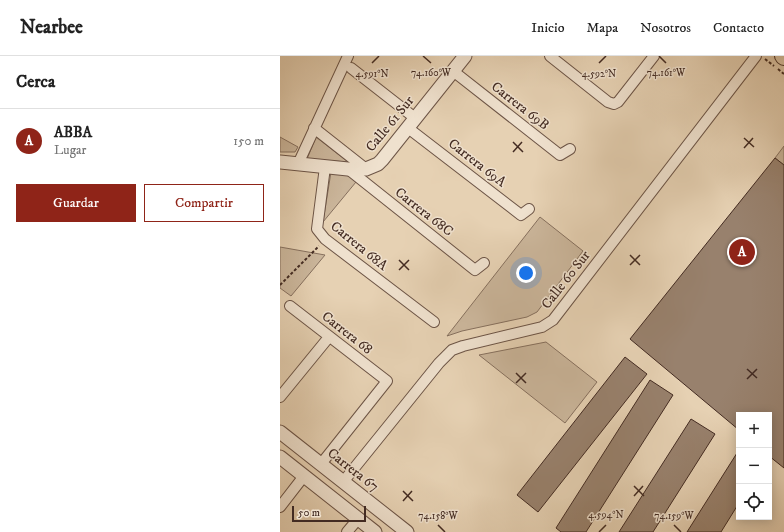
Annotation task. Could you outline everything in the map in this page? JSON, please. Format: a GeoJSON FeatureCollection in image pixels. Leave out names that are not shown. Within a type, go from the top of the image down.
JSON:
{"type":"FeatureCollection","features":[{"type":"Feature","properties":{"kind":"street"},"geometry":{"type":"LineString","coordinates":[[298,164],[348,56]]}},
{"type":"Feature","properties":{"kind":"street"},"geometry":{"type":"LineString","coordinates":[[556,58],[608,102],[614,104],[618,102],[654,56]]}},
{"type":"Feature","properties":{"kind":"street","name":"Calle 60 Sur"},"geometry":{"type":"LineString","coordinates":[[343,482],[439,363],[452,350],[542,327],[553,320],[756,56]]}},
{"type":"Feature","properties":{"kind":"street","name":"Calle 61 Sur"},"geometry":{"type":"LineString","coordinates":[[366,170],[378,164],[412,123],[458,61]]}},
{"type":"Feature","properties":{"kind":"street","name":"Carrera 69B"},"geometry":{"type":"LineString","coordinates":[[458,61],[560,155],[570,149]]}},
{"type":"Feature","properties":{"kind":"street","name":"Carrera 69A"},"geometry":{"type":"LineString","coordinates":[[351,68],[412,123],[521,215],[529,209]]}},
{"type":"Feature","properties":{"kind":"street"},"geometry":{"type":"LineString","coordinates":[[314,128],[366,170]]}},
{"type":"Feature","properties":{"kind":"street"},"geometry":{"type":"LineString","coordinates":[[280,162],[348,170],[366,170]]}},
{"type":"Feature","properties":{"kind":"street","name":"Carrera 68A"},"geometry":{"type":"LineString","coordinates":[[324,167],[317,230],[325,239],[434,322]]}},
{"type":"Feature","properties":{"kind":"street","name":"Carrera 68C"},"geometry":{"type":"LineString","coordinates":[[348,170],[475,270],[484,264]]}},
{"type":"Feature","properties":{"kind":"street","name":"Carrera 68"},"geometry":{"type":"LineString","coordinates":[[290,306],[387,381],[323,466]]}},
{"type":"Feature","properties":{"kind":"street"},"geometry":{"type":"LineString","coordinates":[[280,397],[329,337]]}},
{"type":"Feature","properties":{"kind":"street","name":"Carrera 67"},"geometry":{"type":"LineString","coordinates":[[280,432],[407,532]]}},
{"type":"Feature","properties":{"kind":"street"},"geometry":{"type":"LineString","coordinates":[[280,457],[375,532]]}},
{"type":"Feature","properties":{"kind":"street"},"geometry":{"type":"LineString","coordinates":[[280,507],[323,466]]}},
{"type":"Feature","properties":{"kind":"street"},"geometry":{"type":"LineString","coordinates":[[348,532],[358,519]]}},
{"type":"Feature","properties":{"kind":"path"},"geometry":{"type":"LineString","coordinates":[[280,285],[325,239]]}},
{"type":"Feature","properties":{"kind":"shaded area"},"geometry":{"type":"Polygon","coordinates":[[[280,137],[298,147],[295,152],[280,152],[280,137]]]}},
{"type":"Feature","properties":{"kind":"shaded area"},"geometry":{"type":"Polygon","coordinates":[[[316,137],[348,162],[307,159],[316,137]]]}},
{"type":"Feature","properties":{"kind":"shaded area"},"geometry":{"type":"Polygon","coordinates":[[[784,146],[784,165],[775,158],[784,146]]]}},
{"type":"Feature","properties":{"kind":"shaded area"},"geometry":{"type":"Polygon","coordinates":[[[331,172],[347,174],[356,182],[323,222],[331,172]]]}},
{"type":"Feature","properties":{"kind":"shaded area"},"geometry":{"type":"Polygon","coordinates":[[[540,217],[583,251],[537,312],[527,317],[462,331],[447,336],[540,217]]]}},
{"type":"Feature","properties":{"kind":"shaded area"},"geometry":{"type":"Polygon","coordinates":[[[280,247],[325,255],[291,296],[280,288],[280,247]]]}},
{"type":"Feature","properties":{"kind":"shaded area"},"geometry":{"type":"Polygon","coordinates":[[[546,342],[597,382],[565,423],[479,355],[546,342]]]}},
{"type":"Feature","properties":{"kind":"building"},"geometry":{"type":"Polygon","coordinates":[[[775,158],[784,165],[784,468],[772,458],[772,412],[736,412],[736,427],[630,339],[775,158]]]}},
{"type":"Feature","properties":{"kind":"building"},"geometry":{"type":"Polygon","coordinates":[[[625,357],[647,374],[538,512],[517,495],[625,357]]]}},
{"type":"Feature","properties":{"kind":"building"},"geometry":{"type":"Polygon","coordinates":[[[650,380],[673,395],[586,532],[561,532],[556,528],[650,380]]]}},
{"type":"Feature","properties":{"kind":"building"},"geometry":{"type":"Polygon","coordinates":[[[691,419],[715,434],[653,532],[619,532],[691,419]]]}},
{"type":"Feature","properties":{"kind":"building"},"geometry":{"type":"Polygon","coordinates":[[[736,455],[736,508],[721,532],[687,532],[736,455]]]}},
{"type":"Feature","properties":{"kind":"place","name":"ABBA"},"geometry":{"type":"Point","coordinates":[742,252]}}]}
